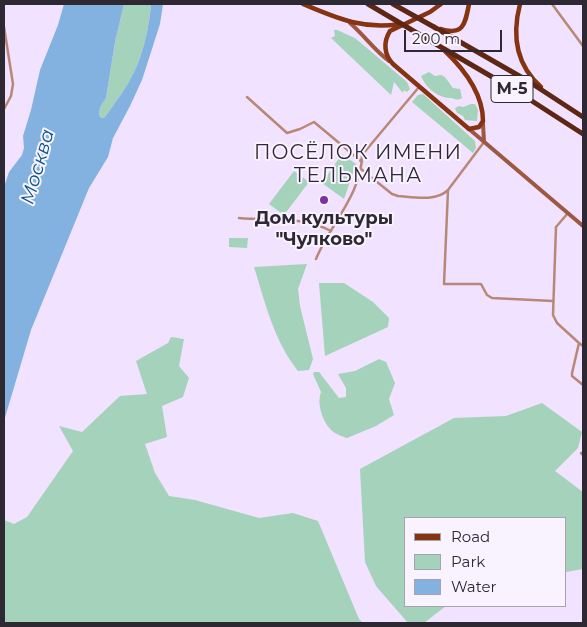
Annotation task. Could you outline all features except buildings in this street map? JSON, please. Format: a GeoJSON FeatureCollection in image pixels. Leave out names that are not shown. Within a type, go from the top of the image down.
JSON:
{"type":"FeatureCollection","features":[{"type":"Feature","properties":{"kind":"highway","name":"М-5"},"geometry":{"type":"LineString","coordinates":[[368,4],[518,92],[583,134]]}},
{"type":"Feature","properties":{"kind":"highway","name":"М-5"},"geometry":{"type":"LineString","coordinates":[[393,4],[549,95],[583,117]]}},
{"type":"Feature","properties":{"kind":"main road"},"geometry":{"type":"LineString","coordinates":[[303,4],[350,22],[375,26],[408,22]]}},
{"type":"Feature","properties":{"kind":"main road"},"geometry":{"type":"LineString","coordinates":[[393,64],[388,58],[386,51],[387,36],[393,29],[430,12],[440,4]]}},
{"type":"Feature","properties":{"kind":"main road"},"geometry":{"type":"LineString","coordinates":[[434,27],[450,31],[460,29],[465,23],[470,4]]}},
{"type":"Feature","properties":{"kind":"main road"},"geometry":{"type":"LineString","coordinates":[[520,4],[515,29],[519,56],[528,74],[549,95]]}},
{"type":"Feature","properties":{"kind":"main road"},"geometry":{"type":"LineString","coordinates":[[350,22],[370,45],[583,226]]}},
{"type":"Feature","properties":{"kind":"main road"},"geometry":{"type":"LineString","coordinates":[[440,46],[462,69],[473,88],[482,109],[484,142]]}},
{"type":"Feature","properties":{"kind":"main road"},"geometry":{"type":"LineString","coordinates":[[469,129],[476,128],[483,123]]}},
{"type":"Feature","properties":{"kind":"street"},"geometry":{"type":"LineString","coordinates":[[552,4],[583,46]]}},
{"type":"Feature","properties":{"kind":"street"},"geometry":{"type":"LineString","coordinates":[[4,27],[14,84],[11,96],[4,109]]}},
{"type":"Feature","properties":{"kind":"street"},"geometry":{"type":"LineString","coordinates":[[316,259],[347,202],[366,148],[419,87]]}},
{"type":"Feature","properties":{"kind":"street"},"geometry":{"type":"LineString","coordinates":[[247,97],[287,132],[300,129],[314,122],[362,162]]}},
{"type":"Feature","properties":{"kind":"street"},"geometry":{"type":"LineString","coordinates":[[360,169],[392,194],[398,196],[436,197],[448,190],[484,142]]}},
{"type":"Feature","properties":{"kind":"street"},"geometry":{"type":"LineString","coordinates":[[448,190],[444,284],[481,284],[487,295],[492,298],[554,300]]}},
{"type":"Feature","properties":{"kind":"street"},"geometry":{"type":"LineString","coordinates":[[568,213],[556,227],[554,318],[557,323],[583,346]]}},
{"type":"Feature","properties":{"kind":"street"},"geometry":{"type":"LineString","coordinates":[[239,218],[298,221],[321,225],[331,231]]}},
{"type":"Feature","properties":{"kind":"street"},"geometry":{"type":"LineString","coordinates":[[579,343],[572,376],[583,385]]}},
{"type":"Feature","properties":{"kind":"green space"},"geometry":{"type":"Polygon","coordinates":[[[124,4],[151,4],[148,29],[140,57],[131,78],[104,118],[101,118],[99,115],[100,107],[106,98],[115,42],[124,4]]]}},
{"type":"Feature","properties":{"kind":"green space"},"geometry":{"type":"Polygon","coordinates":[[[334,30],[355,38],[407,82],[410,89],[407,92],[404,90],[403,93],[394,82],[391,95],[331,38],[335,36],[334,30]]]}},
{"type":"Feature","properties":{"kind":"green space"},"geometry":{"type":"Polygon","coordinates":[[[429,72],[435,76],[443,76],[453,88],[460,89],[462,98],[458,100],[446,98],[433,92],[421,76],[429,72]]]}},
{"type":"Feature","properties":{"kind":"green space"},"geometry":{"type":"Polygon","coordinates":[[[423,94],[475,141],[476,148],[473,153],[412,102],[418,95],[423,94]]]}},
{"type":"Feature","properties":{"kind":"green space"},"geometry":{"type":"Polygon","coordinates":[[[475,104],[478,110],[477,121],[465,120],[463,116],[457,113],[455,108],[475,104]]]}},
{"type":"Feature","properties":{"kind":"green space"},"geometry":{"type":"Polygon","coordinates":[[[342,154],[356,164],[344,199],[322,183],[342,154]]]}},
{"type":"Feature","properties":{"kind":"green space"},"geometry":{"type":"Polygon","coordinates":[[[294,171],[309,182],[284,215],[269,204],[294,171]]]}},
{"type":"Feature","properties":{"kind":"green space"},"geometry":{"type":"Polygon","coordinates":[[[229,238],[248,238],[247,248],[229,247],[229,238]]]}},
{"type":"Feature","properties":{"kind":"green space"},"geometry":{"type":"Polygon","coordinates":[[[307,264],[298,289],[300,306],[313,359],[309,370],[298,371],[276,334],[254,267],[307,264]]]}},
{"type":"Feature","properties":{"kind":"green space"},"geometry":{"type":"Polygon","coordinates":[[[319,283],[344,283],[373,302],[389,318],[388,327],[325,356],[319,283]]]}},
{"type":"Feature","properties":{"kind":"green space"},"geometry":{"type":"Polygon","coordinates":[[[171,337],[184,339],[179,366],[189,378],[183,397],[162,406],[167,437],[145,444],[155,473],[169,496],[195,500],[259,518],[293,513],[318,521],[359,619],[363,623],[4,623],[4,520],[14,524],[27,517],[73,451],[59,426],[82,432],[120,396],[147,394],[136,361],[168,343],[171,337]]]}},
{"type":"Feature","properties":{"kind":"green space"},"geometry":{"type":"Polygon","coordinates":[[[379,359],[386,362],[395,383],[389,399],[394,415],[376,426],[347,438],[335,433],[327,425],[322,415],[320,409],[321,392],[313,374],[314,372],[319,372],[339,398],[346,397],[346,388],[338,374],[355,371],[379,359]]]}},
{"type":"Feature","properties":{"kind":"green space"},"geometry":{"type":"Polygon","coordinates":[[[542,403],[582,432],[578,448],[555,471],[583,492],[583,569],[567,572],[567,517],[404,517],[404,607],[445,607],[424,623],[408,623],[376,586],[365,562],[360,469],[454,418],[506,416],[542,403]]]}},
{"type":"Feature","properties":{"kind":"water","name":"Москва"},"geometry":{"type":"Polygon","coordinates":[[[64,4],[124,4],[115,42],[106,98],[100,107],[99,115],[101,118],[104,118],[124,90],[137,65],[146,39],[151,4],[163,4],[160,24],[142,80],[113,138],[108,157],[89,188],[31,330],[4,421],[4,187],[9,172],[22,155],[24,148],[23,136],[40,70],[58,25],[64,4]]]}},
{"type":"Feature","properties":{"kind":"place","name":"Дом культуры \"Чулково\""},"geometry":{"type":"Point","coordinates":[324,200]}},
{"type":"Feature","properties":{"kind":"district","name":"ПОСЁЛОК ИМЕНИ ТЕЛЬМАНА"},"geometry":{"type":"Point","coordinates":[358,164]}}]}
